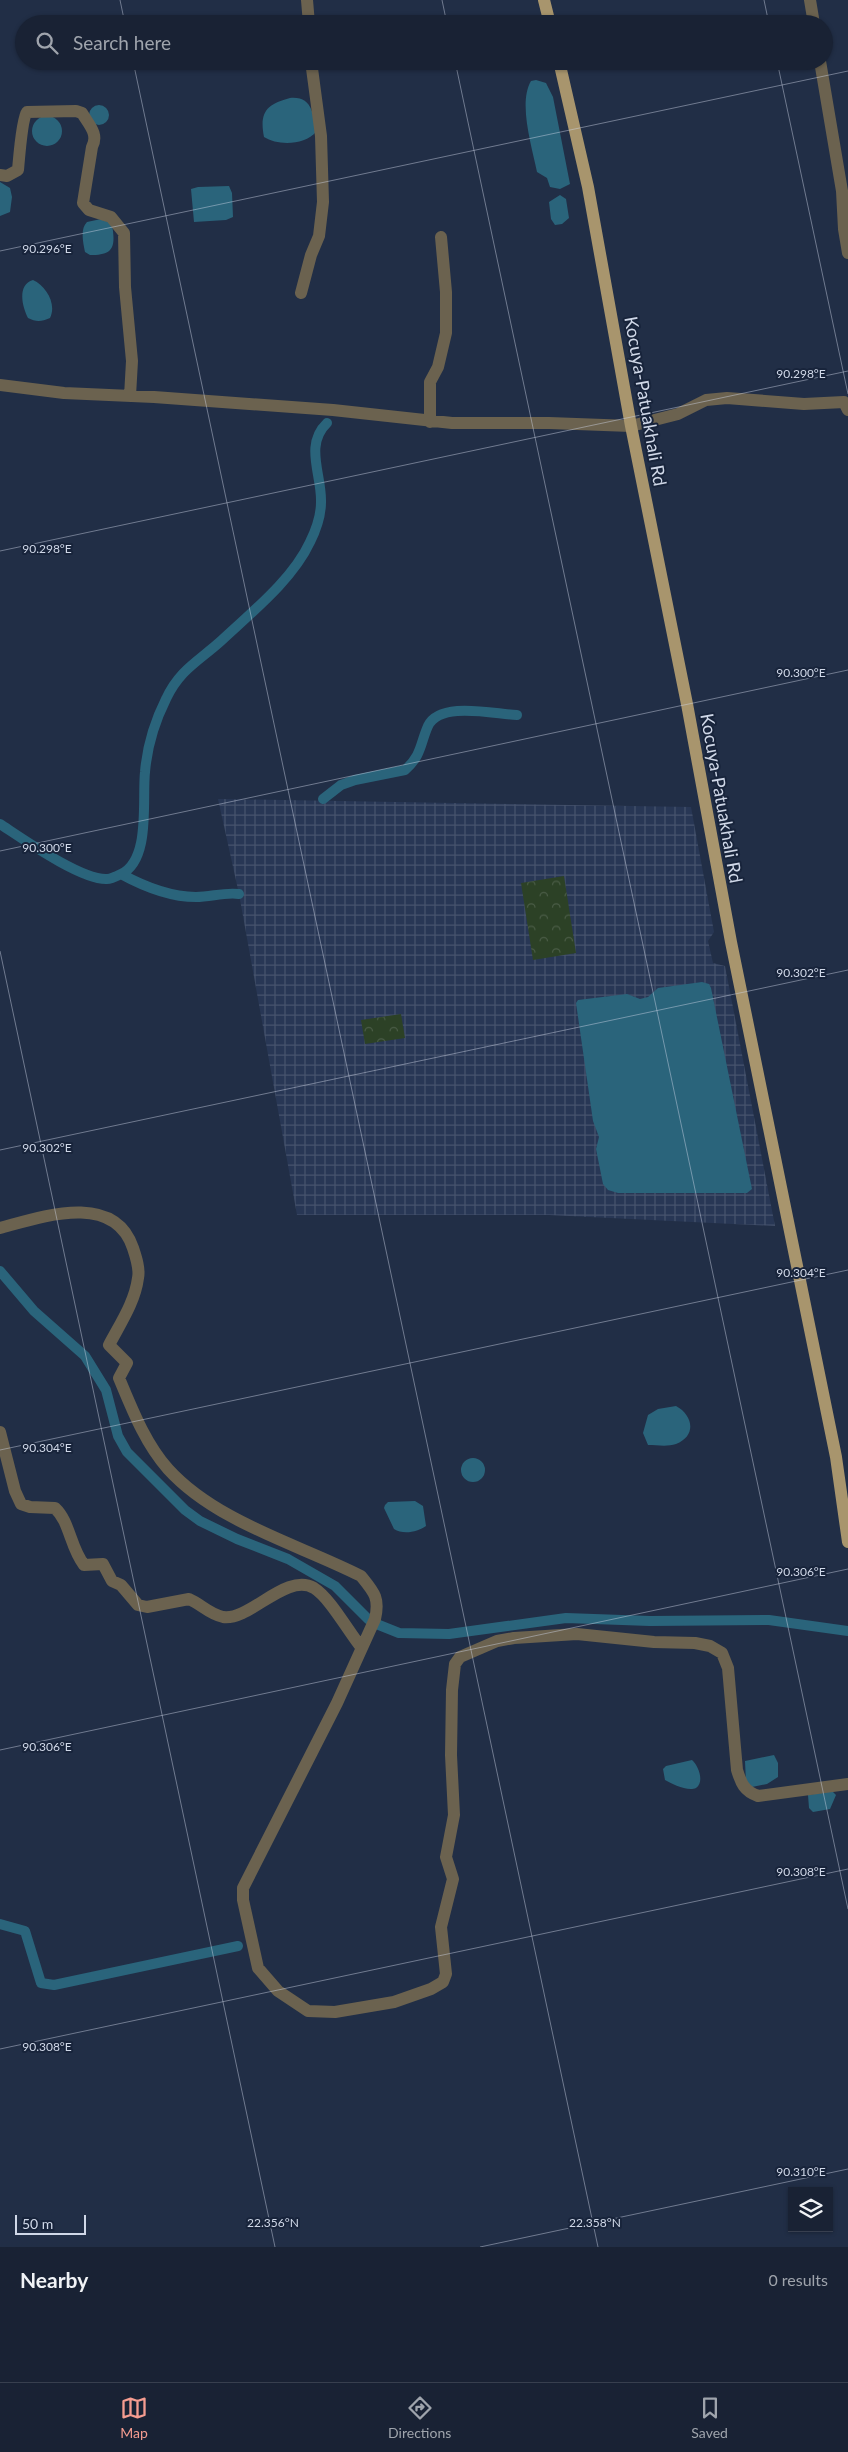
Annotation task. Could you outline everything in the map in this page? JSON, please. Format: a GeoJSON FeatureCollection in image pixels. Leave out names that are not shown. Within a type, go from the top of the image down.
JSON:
{"type":"FeatureCollection","features":[{"type":"Feature","properties":{"kind":"main road"},"geometry":{"type":"LineString","coordinates":[[544,0],[548,15]]}},
{"type":"Feature","properties":{"kind":"main road","name":"Kocuya-Patuakhali Rd"},"geometry":{"type":"LineString","coordinates":[[561,70],[588,187],[631,426],[687,704],[735,962],[836,1458],[848,1542]]}},
{"type":"Feature","properties":{"kind":"street"},"geometry":{"type":"LineString","coordinates":[[307,0],[308,15]]}},
{"type":"Feature","properties":{"kind":"street"},"geometry":{"type":"LineString","coordinates":[[810,0],[812,15]]}},
{"type":"Feature","properties":{"kind":"street"},"geometry":{"type":"LineString","coordinates":[[301,293],[311,255],[320,236],[323,202],[322,136],[312,70]]}},
{"type":"Feature","properties":{"kind":"street"},"geometry":{"type":"LineString","coordinates":[[822,70],[842,191],[844,229],[848,252]]}},
{"type":"Feature","properties":{"kind":"street"},"geometry":{"type":"LineString","coordinates":[[0,175],[7,176],[18,170],[23,133],[23,117],[27,112],[76,111],[82,113],[86,123],[95,132],[96,140],[92,147],[83,204],[89,210],[111,217],[124,233],[125,288],[132,361],[130,396]]}},
{"type":"Feature","properties":{"kind":"street"},"geometry":{"type":"LineString","coordinates":[[430,422],[430,382],[438,367],[446,333],[446,292],[441,237]]}},
{"type":"Feature","properties":{"kind":"street"},"geometry":{"type":"LineString","coordinates":[[0,385],[64,393],[324,409],[430,422],[631,426],[678,414],[706,400],[727,398],[804,404],[847,402]]}},
{"type":"Feature","properties":{"kind":"street"},"geometry":{"type":"LineString","coordinates":[[0,1228],[44,1216],[71,1212],[103,1216],[124,1231],[131,1241],[138,1278],[131,1303],[109,1345],[127,1363],[119,1378],[136,1422],[168,1468],[212,1506],[361,1576],[374,1593],[378,1604],[375,1619],[363,1642],[338,1703],[243,1888],[243,1900],[258,1968],[278,1991],[308,2011],[335,2012],[394,2002],[430,1990],[443,1982],[446,1974],[446,1958],[441,1927],[453,1879],[446,1861],[447,1845],[454,1815],[451,1754],[452,1690],[455,1664],[465,1654],[497,1641],[514,1638],[577,1634],[654,1642],[695,1642],[710,1646],[722,1653],[728,1668],[737,1770],[742,1784],[750,1793],[758,1796],[848,1784]]}},
{"type":"Feature","properties":{"kind":"street"},"geometry":{"type":"LineString","coordinates":[[0,1432],[15,1491],[21,1504],[30,1507],[55,1508],[63,1515],[75,1554],[84,1565],[103,1564],[112,1581],[121,1585],[138,1606],[147,1607],[189,1598],[210,1613],[224,1617],[234,1616],[279,1592],[304,1584],[314,1589],[330,1602],[341,1621],[363,1642]]}},
{"type":"Feature","properties":{"kind":"shaded area"},"geometry":{"type":"Polygon","coordinates":[[[536,80],[546,83],[553,97],[570,184],[560,189],[550,187],[547,178],[537,172],[532,150],[527,125],[526,101],[527,90],[531,81],[536,80]]]}},
{"type":"Feature","properties":{"kind":"shaded area"},"geometry":{"type":"Polygon","coordinates":[[[298,98],[308,103],[313,113],[316,132],[305,140],[291,143],[276,142],[264,137],[263,121],[266,110],[282,100],[298,98]]]}},
{"type":"Feature","properties":{"kind":"shaded area"},"geometry":{"type":"Polygon","coordinates":[[[99,105],[106,108],[109,115],[106,122],[99,125],[92,122],[89,115],[92,108],[99,105]]]}},
{"type":"Feature","properties":{"kind":"shaded area"},"geometry":{"type":"Polygon","coordinates":[[[47,116],[58,120],[62,131],[58,142],[47,146],[36,142],[32,131],[36,120],[47,116]]]}},
{"type":"Feature","properties":{"kind":"shaded area"},"geometry":{"type":"Polygon","coordinates":[[[0,182],[10,188],[12,197],[10,212],[0,216],[0,182]]]}},
{"type":"Feature","properties":{"kind":"shaded area"},"geometry":{"type":"Polygon","coordinates":[[[229,186],[232,193],[233,217],[226,220],[194,222],[191,189],[229,186]]]}},
{"type":"Feature","properties":{"kind":"shaded area"},"geometry":{"type":"Polygon","coordinates":[[[560,195],[566,199],[569,218],[562,224],[555,225],[551,219],[549,202],[560,195]]]}},
{"type":"Feature","properties":{"kind":"shaded area"},"geometry":{"type":"Polygon","coordinates":[[[101,219],[112,224],[112,247],[105,253],[90,255],[85,252],[83,228],[87,222],[101,219]]]}},
{"type":"Feature","properties":{"kind":"shaded area"},"geometry":{"type":"Polygon","coordinates":[[[33,280],[42,286],[49,296],[52,307],[50,318],[36,321],[28,318],[22,296],[25,286],[33,280]]]}},
{"type":"Feature","properties":{"kind":"shaded area"},"geometry":{"type":"Polygon","coordinates":[[[218,799],[691,807],[714,932],[708,941],[713,963],[725,966],[775,1226],[549,1215],[297,1215],[239,894],[218,799]]]}},
{"type":"Feature","properties":{"kind":"shaded area"},"geometry":{"type":"Polygon","coordinates":[[[702,982],[709,984],[711,988],[752,1189],[747,1193],[618,1193],[608,1190],[603,1184],[596,1149],[599,1137],[593,1121],[576,1003],[578,1000],[627,994],[640,999],[648,997],[658,988],[702,982]]]}},
{"type":"Feature","properties":{"kind":"shaded area"},"geometry":{"type":"Polygon","coordinates":[[[676,1406],[682,1410],[689,1420],[690,1431],[687,1436],[673,1445],[648,1445],[643,1433],[648,1415],[658,1409],[676,1406]]]}},
{"type":"Feature","properties":{"kind":"shaded area"},"geometry":{"type":"Polygon","coordinates":[[[468,1458],[478,1458],[485,1465],[485,1475],[478,1482],[468,1482],[461,1475],[461,1465],[468,1458]]]}},
{"type":"Feature","properties":{"kind":"shaded area"},"geometry":{"type":"Polygon","coordinates":[[[415,1501],[423,1506],[426,1526],[410,1532],[394,1529],[384,1508],[385,1505],[388,1502],[415,1501]]]}},
{"type":"Feature","properties":{"kind":"shaded area"},"geometry":{"type":"Polygon","coordinates":[[[774,1755],[778,1763],[778,1777],[767,1784],[752,1787],[746,1783],[745,1761],[774,1755]]]}},
{"type":"Feature","properties":{"kind":"shaded area"},"geometry":{"type":"Polygon","coordinates":[[[692,1760],[698,1769],[700,1778],[699,1785],[696,1788],[685,1788],[665,1780],[663,1769],[666,1766],[692,1760]]]}},
{"type":"Feature","properties":{"kind":"shaded area"},"geometry":{"type":"Polygon","coordinates":[[[832,1791],[836,1795],[830,1809],[813,1812],[809,1808],[808,1795],[832,1791]]]}},
{"type":"Feature","properties":{"kind":"green space"},"geometry":{"type":"Polygon","coordinates":[[[564,876],[576,953],[533,960],[521,883],[564,876]]]}},
{"type":"Feature","properties":{"kind":"green space"},"geometry":{"type":"Polygon","coordinates":[[[401,1014],[405,1038],[365,1044],[361,1020],[401,1014]]]}},
{"type":"Feature","properties":{"kind":"waterway"},"geometry":{"type":"LineString","coordinates":[[0,824],[52,858],[96,878],[112,878],[131,867],[141,843],[146,763],[152,735],[162,707],[177,680],[259,606],[283,582],[303,556],[314,533],[320,512],[321,492],[315,451],[316,441],[327,423]]}},
{"type":"Feature","properties":{"kind":"waterway"},"geometry":{"type":"LineString","coordinates":[[323,799],[341,785],[355,780],[405,770],[411,765],[418,754],[428,726],[434,718],[455,711],[481,711],[517,715]]}},
{"type":"Feature","properties":{"kind":"waterway"},"geometry":{"type":"LineString","coordinates":[[121,874],[148,887],[186,897],[239,894]]}},
{"type":"Feature","properties":{"kind":"waterway"},"geometry":{"type":"LineString","coordinates":[[0,1271],[34,1311],[85,1356],[106,1390],[118,1436],[127,1452],[185,1510],[200,1521],[237,1539],[288,1559],[335,1586],[368,1619],[379,1625],[399,1633],[449,1634],[566,1618],[650,1621],[769,1620],[848,1631]]}},
{"type":"Feature","properties":{"kind":"waterway"},"geometry":{"type":"LineString","coordinates":[[0,1924],[25,1931],[41,1983],[54,1985],[238,1946]]}}]}
